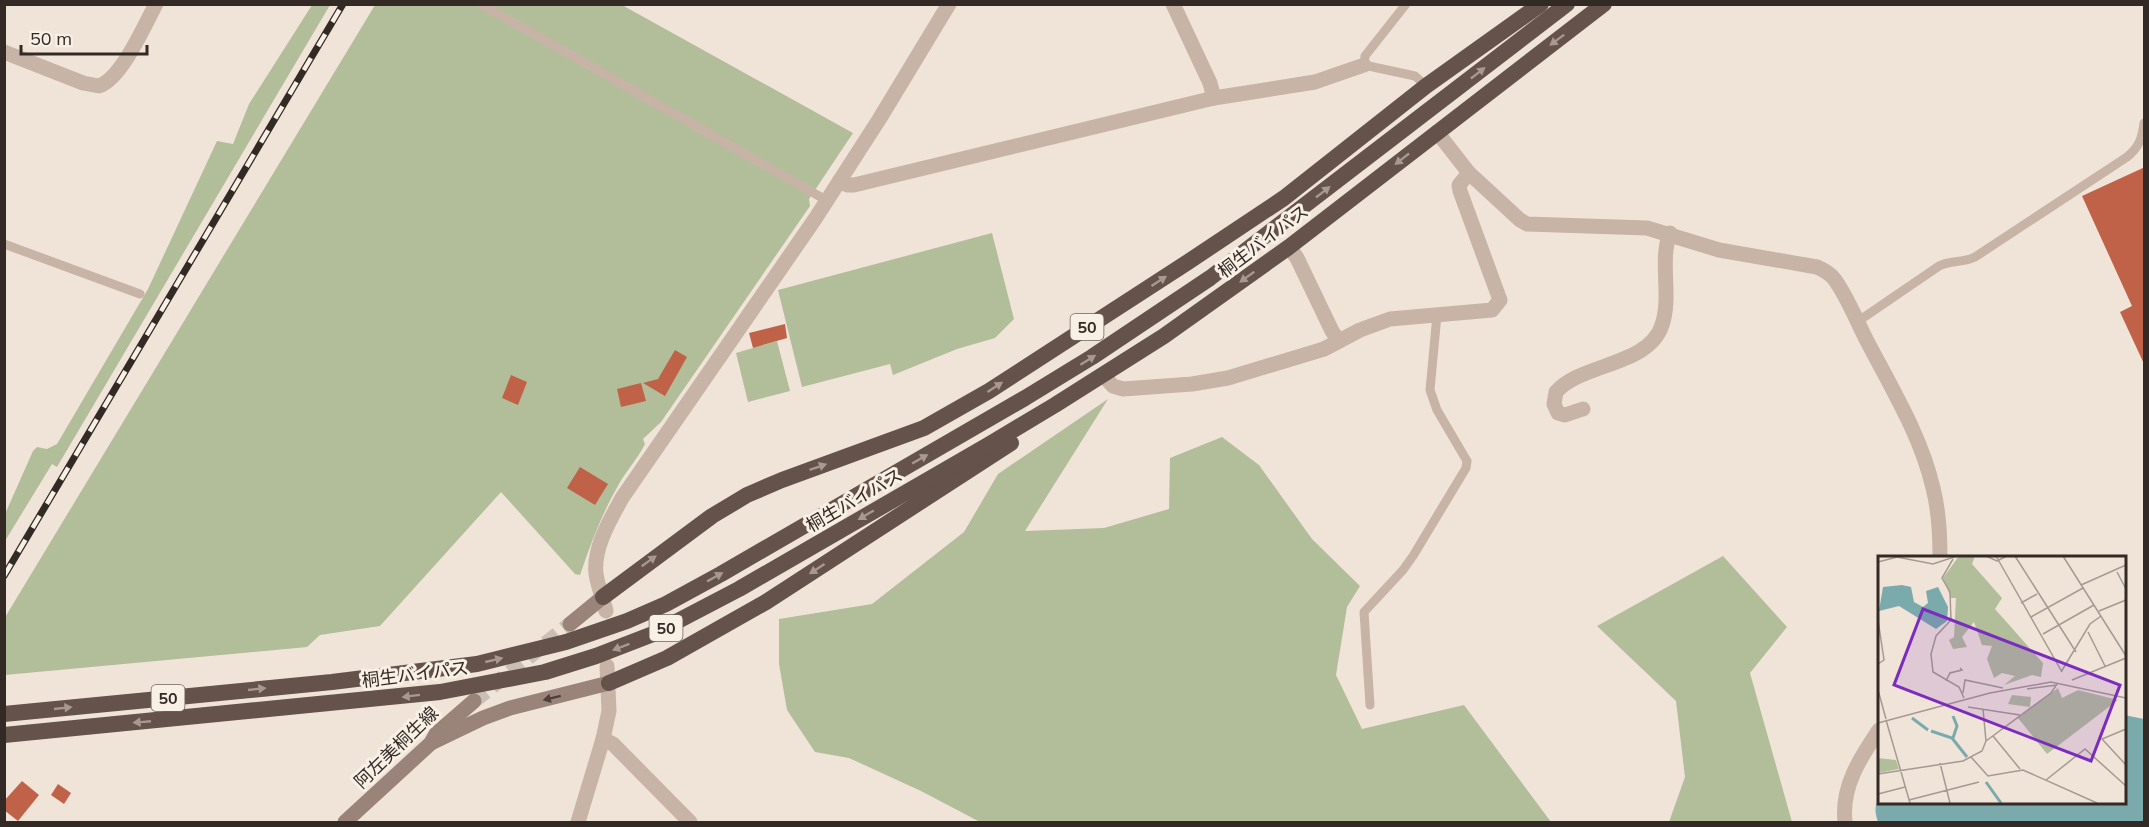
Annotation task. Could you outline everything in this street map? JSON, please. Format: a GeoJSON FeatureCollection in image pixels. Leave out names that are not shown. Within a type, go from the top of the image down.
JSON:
{"type":"FeatureCollection","features":[{"type":"Feature","properties":{"kind":"highway","name":"50"},"geometry":{"type":"LineString","coordinates":[[604,604],[712,516],[747,495],[924,428],[981,396],[1260,215],[1307,181],[1426,86],[1541,4]]}},
{"type":"Feature","properties":{"kind":"highway","name":"桐生バイパス"},"geometry":{"type":"LineString","coordinates":[[4,714],[332,682],[477,664],[566,642],[627,621],[666,604],[1025,398],[1092,357],[1210,278],[1567,4]]}},
{"type":"Feature","properties":{"kind":"highway","name":"桐生バイパス"},"geometry":{"type":"LineString","coordinates":[[4,735],[408,696],[502,682],[571,665],[642,638],[695,614],[1055,405],[1207,306],[1289,247],[1604,4]]}},
{"type":"Feature","properties":{"kind":"highway"},"geometry":{"type":"LineString","coordinates":[[608,675],[667,658],[766,602],[1010,444],[1055,405]]}},
{"type":"Feature","properties":{"kind":"main road"},"geometry":{"type":"LineString","coordinates":[[570,624],[604,604]]}},
{"type":"Feature","properties":{"kind":"main road"},"geometry":{"type":"LineString","coordinates":[[431,743],[483,718],[608,675]]}},
{"type":"Feature","properties":{"kind":"main road","name":"阿左美桐生線"},"geometry":{"type":"LineString","coordinates":[[345,822],[431,743],[436,734],[474,701]]}},
{"type":"Feature","properties":{"kind":"street"},"geometry":{"type":"LineString","coordinates":[[4,52],[83,83],[99,86],[112,78],[156,4]]}},
{"type":"Feature","properties":{"kind":"street"},"geometry":{"type":"LineString","coordinates":[[604,604],[596,572],[598,551],[622,498],[840,180],[949,4]]}},
{"type":"Feature","properties":{"kind":"street"},"geometry":{"type":"LineString","coordinates":[[1173,4],[1210,83],[1214,98]]}},
{"type":"Feature","properties":{"kind":"street"},"geometry":{"type":"LineString","coordinates":[[840,180],[847,185],[854,185],[1214,98],[1316,82],[1364,65]]}},
{"type":"Feature","properties":{"kind":"street"},"geometry":{"type":"LineString","coordinates":[[1437,132],[1469,173],[1527,224],[1647,228],[1719,250],[1817,267],[1835,279],[1913,430],[1923,456],[1938,512],[1940,556]]}},
{"type":"Feature","properties":{"kind":"street"},"geometry":{"type":"LineString","coordinates":[[1103,375],[1113,386],[1123,389],[1192,384],[1228,378],[1324,349],[1360,330],[1390,320],[1492,310],[1500,300],[1460,191],[1459,185],[1469,173]]}},
{"type":"Feature","properties":{"kind":"street"},"geometry":{"type":"LineString","coordinates":[[1583,409],[1565,415],[1558,413],[1554,404],[1556,392],[1568,382],[1646,347],[1658,334],[1663,324],[1666,295],[1666,245],[1670,234]]}},
{"type":"Feature","properties":{"kind":"street"},"geometry":{"type":"LineString","coordinates":[[1289,247],[1297,258],[1332,331],[1340,341]]}},
{"type":"Feature","properties":{"kind":"street"},"geometry":{"type":"LineString","coordinates":[[578,822],[609,711],[608,675]]}},
{"type":"Feature","properties":{"kind":"street"},"geometry":{"type":"LineString","coordinates":[[1845,822],[1847,789],[1856,766],[1878,732]]}},
{"type":"Feature","properties":{"kind":"street"},"geometry":{"type":"LineString","coordinates":[[603,739],[613,744],[690,822]]}},
{"type":"Feature","properties":{"kind":"lane"},"geometry":{"type":"LineString","coordinates":[[481,4],[826,200]]}},
{"type":"Feature","properties":{"kind":"lane"},"geometry":{"type":"LineString","coordinates":[[1406,4],[1365,56],[1364,65],[1415,76],[1426,86]]}},
{"type":"Feature","properties":{"kind":"lane"},"geometry":{"type":"LineString","coordinates":[[1857,322],[1945,262],[1974,257],[2127,157],[2140,143],[2145,123]]}},
{"type":"Feature","properties":{"kind":"lane"},"geometry":{"type":"LineString","coordinates":[[4,244],[140,294]]}},
{"type":"Feature","properties":{"kind":"lane"},"geometry":{"type":"LineString","coordinates":[[1370,705],[1364,612],[1413,556],[1466,468],[1467,461],[1437,410],[1430,390],[1437,315]]}},
{"type":"Feature","properties":{"kind":"green space"},"geometry":{"type":"Polygon","coordinates":[[[312,5],[330,5],[57,467],[52,464],[5,541],[5,514],[33,451],[37,447],[47,449],[57,444],[148,289],[217,141],[233,144],[249,104],[312,5]]]}},
{"type":"Feature","properties":{"kind":"green space"},"geometry":{"type":"Polygon","coordinates":[[[375,5],[622,5],[853,133],[809,199],[810,206],[661,422],[643,439],[645,444],[619,484],[602,517],[580,575],[575,574],[501,492],[380,626],[320,635],[307,647],[5,675],[4,619],[375,5]]]}},
{"type":"Feature","properties":{"kind":"green space"},"geometry":{"type":"Polygon","coordinates":[[[992,233],[1014,319],[995,338],[957,349],[893,375],[890,364],[802,387],[778,290],[992,233]]]}},
{"type":"Feature","properties":{"kind":"green space"},"geometry":{"type":"Polygon","coordinates":[[[777,341],[790,391],[748,402],[736,353],[777,341]]]}},
{"type":"Feature","properties":{"kind":"green space"},"geometry":{"type":"Polygon","coordinates":[[[1108,399],[1025,531],[1104,528],[1169,509],[1170,458],[1222,437],[1259,465],[1312,539],[1360,586],[1347,607],[1336,675],[1362,729],[1464,705],[1551,822],[980,822],[921,791],[849,758],[815,752],[787,710],[779,664],[779,619],[872,604],[964,532],[998,474],[1108,399]]]}},
{"type":"Feature","properties":{"kind":"green space"},"geometry":{"type":"Polygon","coordinates":[[[1723,556],[1787,627],[1750,673],[1792,822],[1669,822],[1685,777],[1676,701],[1597,626],[1723,556]]]}},
{"type":"Feature","properties":{"kind":"water"},"geometry":{"type":"Polygon","coordinates":[[[2125,715],[2144,719],[2144,822],[1878,822],[1876,804],[1878,800],[1878,803],[2125,803],[2125,715]]]}},
{"type":"Feature","properties":{"kind":"building"},"geometry":{"type":"Polygon","coordinates":[[[2145,167],[2145,366],[2120,312],[2132,306],[2082,196],[2145,167]]]}},
{"type":"Feature","properties":{"kind":"building"},"geometry":{"type":"Polygon","coordinates":[[[785,324],[787,338],[753,348],[749,333],[785,324]]]}},
{"type":"Feature","properties":{"kind":"building"},"geometry":{"type":"Polygon","coordinates":[[[675,350],[687,357],[665,396],[643,383],[658,379],[675,350]]]}},
{"type":"Feature","properties":{"kind":"building"},"geometry":{"type":"Polygon","coordinates":[[[511,375],[527,382],[518,405],[502,398],[511,375]]]}},
{"type":"Feature","properties":{"kind":"building"},"geometry":{"type":"Polygon","coordinates":[[[641,383],[646,401],[621,407],[617,389],[641,383]]]}},
{"type":"Feature","properties":{"kind":"building"},"geometry":{"type":"Polygon","coordinates":[[[580,467],[608,484],[595,505],[567,488],[580,467]]]}},
{"type":"Feature","properties":{"kind":"building"},"geometry":{"type":"Polygon","coordinates":[[[22,781],[39,795],[18,821],[4,810],[4,801],[22,781]]]}},
{"type":"Feature","properties":{"kind":"building"},"geometry":{"type":"Polygon","coordinates":[[[58,784],[71,793],[64,804],[51,795],[58,784]]]}},
{"type":"Feature","properties":{"kind":"tunnel"},"geometry":{"type":"LineString","coordinates":[[474,701],[570,624]]}},
{"type":"Feature","properties":{"kind":"railway"},"geometry":{"type":"LineString","coordinates":[[4,576],[343,4]]}}]}
